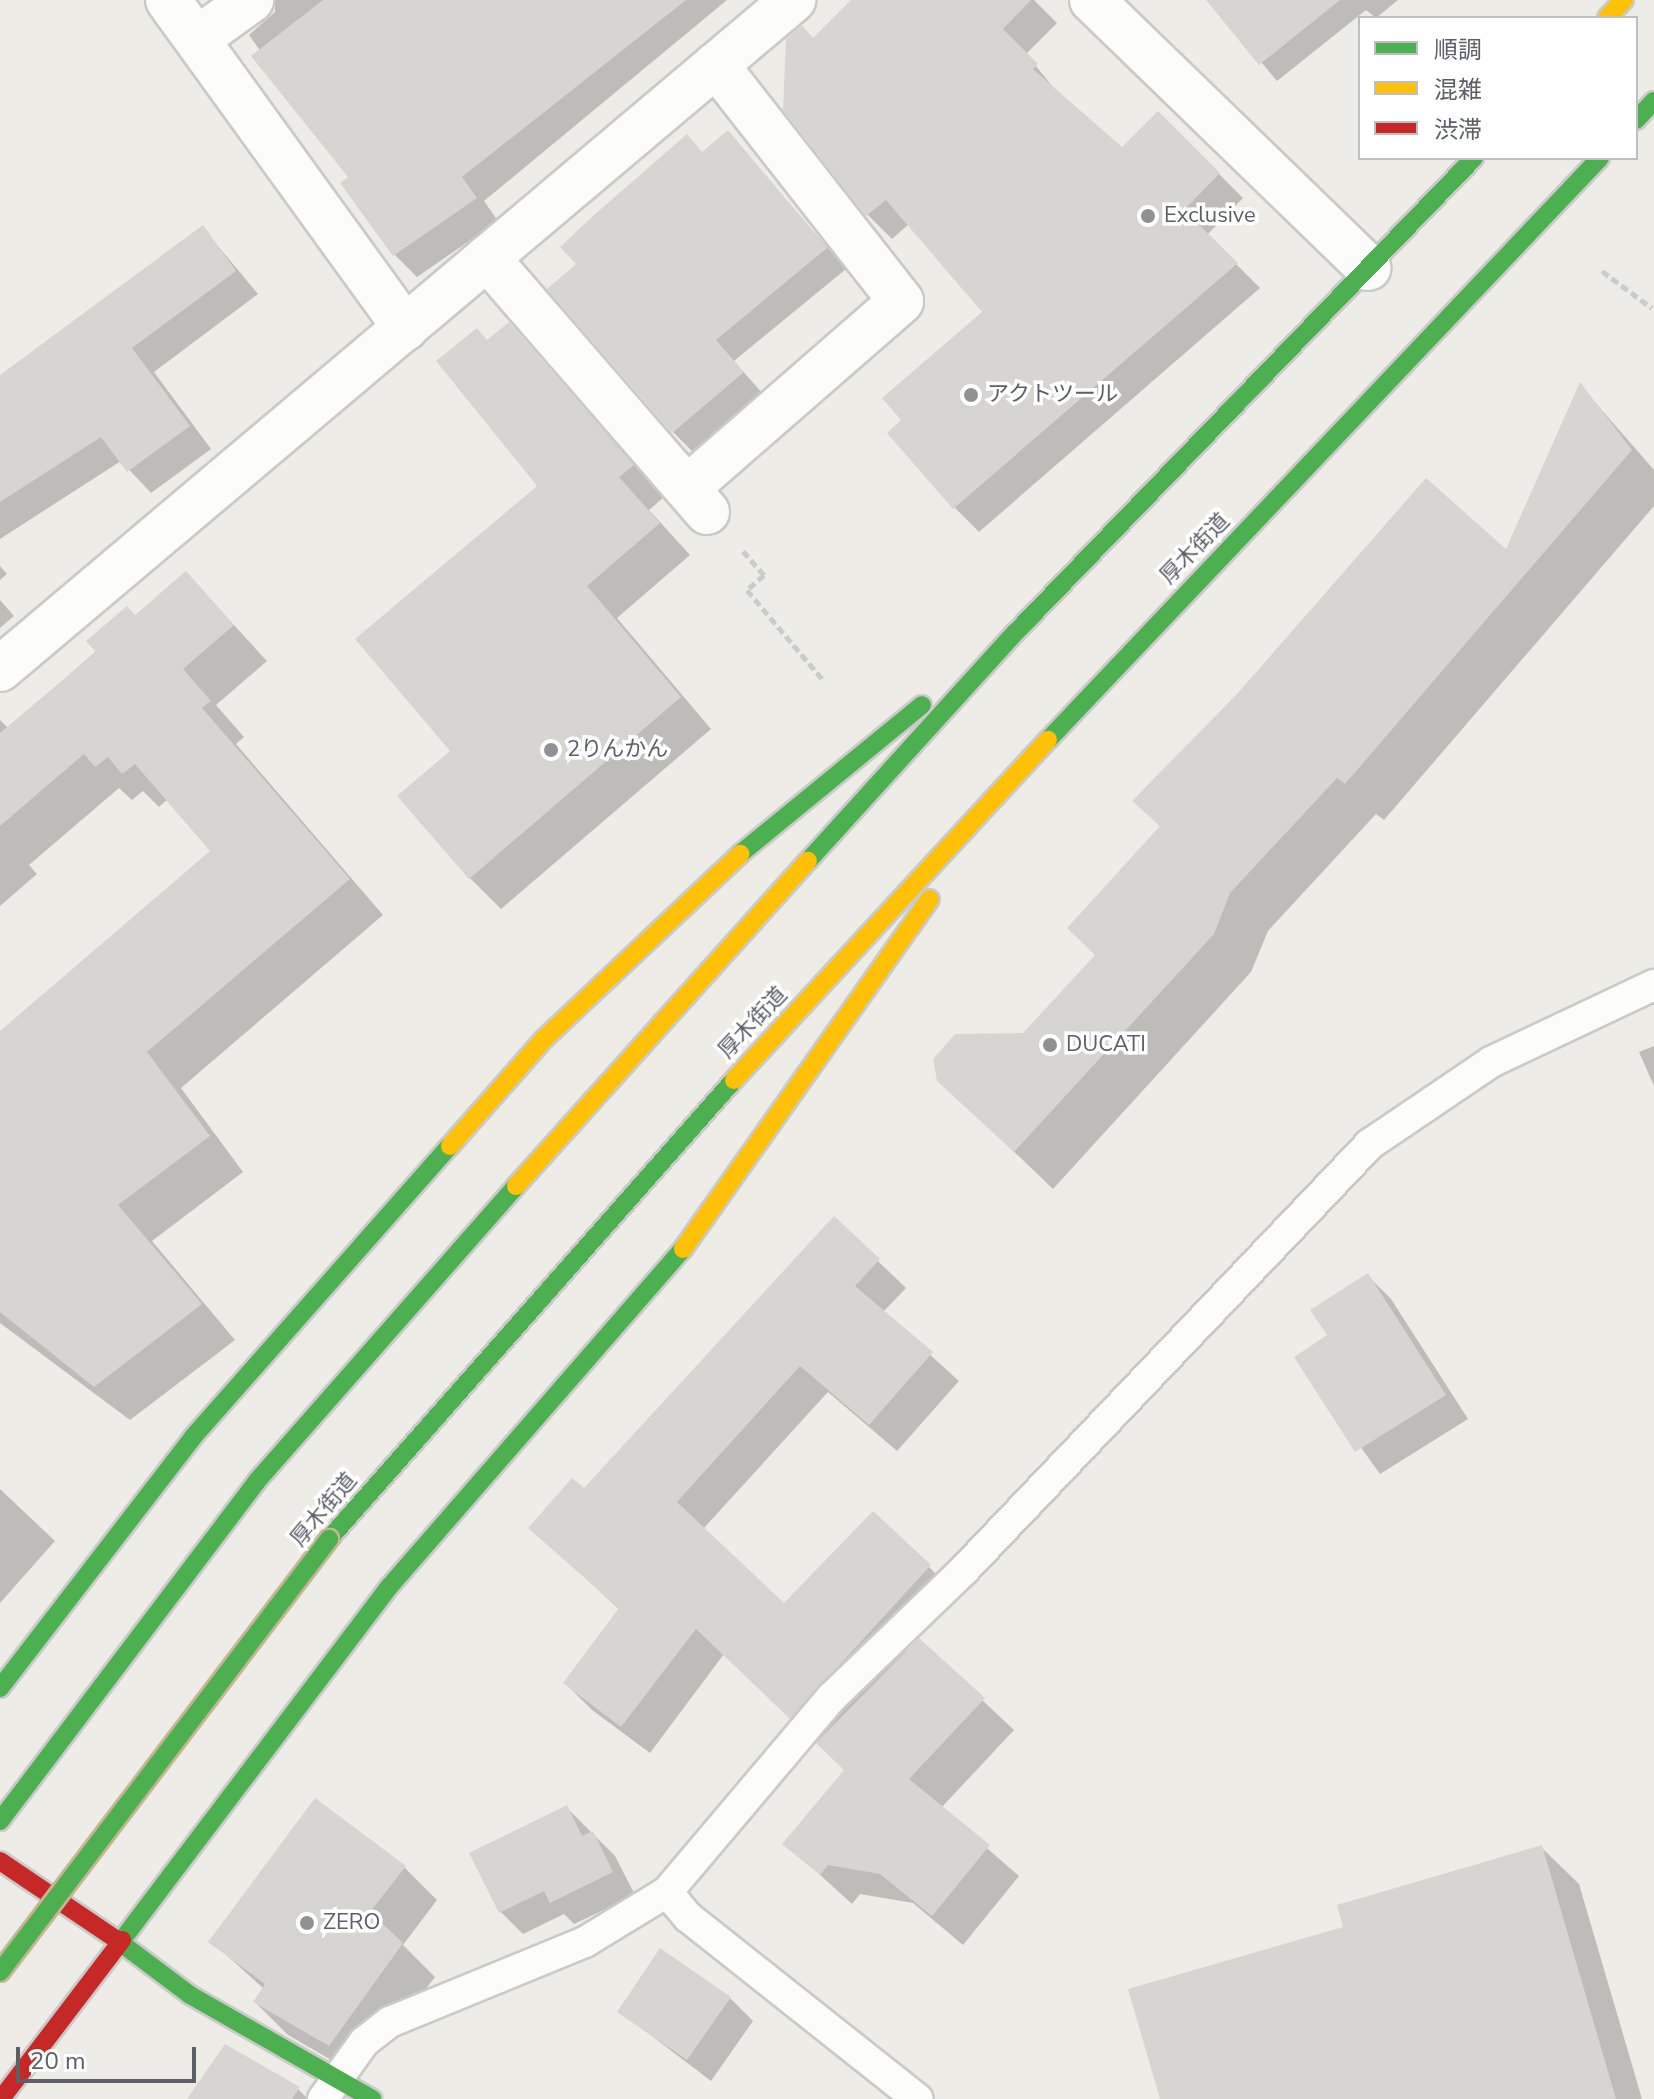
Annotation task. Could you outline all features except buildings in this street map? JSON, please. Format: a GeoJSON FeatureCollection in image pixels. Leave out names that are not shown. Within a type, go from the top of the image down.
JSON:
{"type":"FeatureCollection","features":[{"type":"Feature","properties":{"kind":"main road"},"geometry":{"type":"LineString","coordinates":[[1609,16],[1624,0]]}},
{"type":"Feature","properties":{"kind":"main road"},"geometry":{"type":"LineString","coordinates":[[1638,118],[1654,101]]}},
{"type":"Feature","properties":{"kind":"main road"},"geometry":{"type":"LineString","coordinates":[[0,1821],[257,1481],[1016,632],[1472,160]]}},
{"type":"Feature","properties":{"kind":"main road","name":"厚木街道"},"geometry":{"type":"LineString","coordinates":[[0,1972],[329,1539],[629,1194],[1020,769],[1598,160]]}},
{"type":"Feature","properties":{"kind":"main road"},"geometry":{"type":"LineString","coordinates":[[0,1688],[193,1437],[544,1039],[783,813],[1016,632]]}},
{"type":"Feature","properties":{"kind":"main road"},"geometry":{"type":"LineString","coordinates":[[1,2099],[117,1940],[389,1587],[711,1217],[1020,769]]}},
{"type":"Feature","properties":{"kind":"main road"},"geometry":{"type":"LineString","coordinates":[[0,1861],[117,1940],[190,1995],[329,2087],[372,2099]]}},
{"type":"Feature","properties":{"kind":"street"},"geometry":{"type":"LineString","coordinates":[[168,0],[405,328]]}},
{"type":"Feature","properties":{"kind":"street"},"geometry":{"type":"LineString","coordinates":[[197,39],[251,0]]}},
{"type":"Feature","properties":{"kind":"street"},"geometry":{"type":"LineString","coordinates":[[0,669],[793,0]]}},
{"type":"Feature","properties":{"kind":"street"},"geometry":{"type":"LineString","coordinates":[[1092,0],[1369,268]]}},
{"type":"Feature","properties":{"kind":"street"},"geometry":{"type":"LineString","coordinates":[[487,258],[697,500],[901,301],[716,65]]}},
{"type":"Feature","properties":{"kind":"lane"},"geometry":{"type":"LineString","coordinates":[[329,2087],[390,2022],[585,1942],[667,1892],[831,1698],[963,1571],[1370,1144],[1491,1062],[1654,985]]}},
{"type":"Feature","properties":{"kind":"lane"},"geometry":{"type":"LineString","coordinates":[[667,1892],[688,1917],[918,2099]]}},
{"type":"Feature","properties":{"kind":"path"},"geometry":{"type":"LineString","coordinates":[[1602,271],[1653,307],[1654,315]]}},
{"type":"Feature","properties":{"kind":"path"},"geometry":{"type":"LineString","coordinates":[[697,500],[764,575],[747,590],[824,681]]}},
{"type":"Feature","properties":{"kind":"traffic: fast"},"geometry":{"type":"LineString","coordinates":[[1638,118],[1654,101]]}},
{"type":"Feature","properties":{"kind":"traffic: fast"},"geometry":{"type":"LineString","coordinates":[[808,861],[1016,632],[1472,160]]}},
{"type":"Feature","properties":{"kind":"traffic: fast"},"geometry":{"type":"LineString","coordinates":[[1048,740],[1598,160]]}},
{"type":"Feature","properties":{"kind":"traffic: fast"},"geometry":{"type":"LineString","coordinates":[[740,854],[922,705]]}},
{"type":"Feature","properties":{"kind":"traffic: fast"},"geometry":{"type":"LineString","coordinates":[[329,1539],[734,1080]]}},
{"type":"Feature","properties":{"kind":"traffic: fast"},"geometry":{"type":"LineString","coordinates":[[0,1688],[193,1437],[450,1146]]}},
{"type":"Feature","properties":{"kind":"traffic: fast"},"geometry":{"type":"LineString","coordinates":[[0,1821],[257,1481],[516,1186]]}},
{"type":"Feature","properties":{"kind":"traffic: fast"},"geometry":{"type":"LineString","coordinates":[[122,1940],[389,1587],[683,1249]]}},
{"type":"Feature","properties":{"kind":"traffic: fast"},"geometry":{"type":"LineString","coordinates":[[0,1972],[329,1539]]}},
{"type":"Feature","properties":{"kind":"traffic: fast"},"geometry":{"type":"LineString","coordinates":[[117,1940],[190,1995],[372,2099]]}},
{"type":"Feature","properties":{"kind":"traffic: slow"},"geometry":{"type":"LineString","coordinates":[[1609,16],[1624,0]]}},
{"type":"Feature","properties":{"kind":"traffic: slow"},"geometry":{"type":"LineString","coordinates":[[734,1080],[1048,740]]}},
{"type":"Feature","properties":{"kind":"traffic: slow"},"geometry":{"type":"LineString","coordinates":[[450,1146],[544,1039],[740,854]]}},
{"type":"Feature","properties":{"kind":"traffic: slow"},"geometry":{"type":"LineString","coordinates":[[516,1186],[808,861]]}},
{"type":"Feature","properties":{"kind":"traffic: slow"},"geometry":{"type":"LineString","coordinates":[[683,1249],[930,899]]}},
{"type":"Feature","properties":{"kind":"traffic: jam"},"geometry":{"type":"LineString","coordinates":[[0,1861],[117,1940]]}},
{"type":"Feature","properties":{"kind":"traffic: jam"},"geometry":{"type":"LineString","coordinates":[[1,2099],[122,1940]]}},
{"type":"Feature","properties":{"kind":"place","name":"Exclusive"},"geometry":{"type":"Point","coordinates":[1148,216]}},
{"type":"Feature","properties":{"kind":"place","name":"アクトツール"},"geometry":{"type":"Point","coordinates":[971,395]}},
{"type":"Feature","properties":{"kind":"place","name":"2りんかん"},"geometry":{"type":"Point","coordinates":[551,750]}},
{"type":"Feature","properties":{"kind":"place","name":"DUCATI"},"geometry":{"type":"Point","coordinates":[1050,1045]}},
{"type":"Feature","properties":{"kind":"place","name":"ZERO"},"geometry":{"type":"Point","coordinates":[307,1923]}}]}
